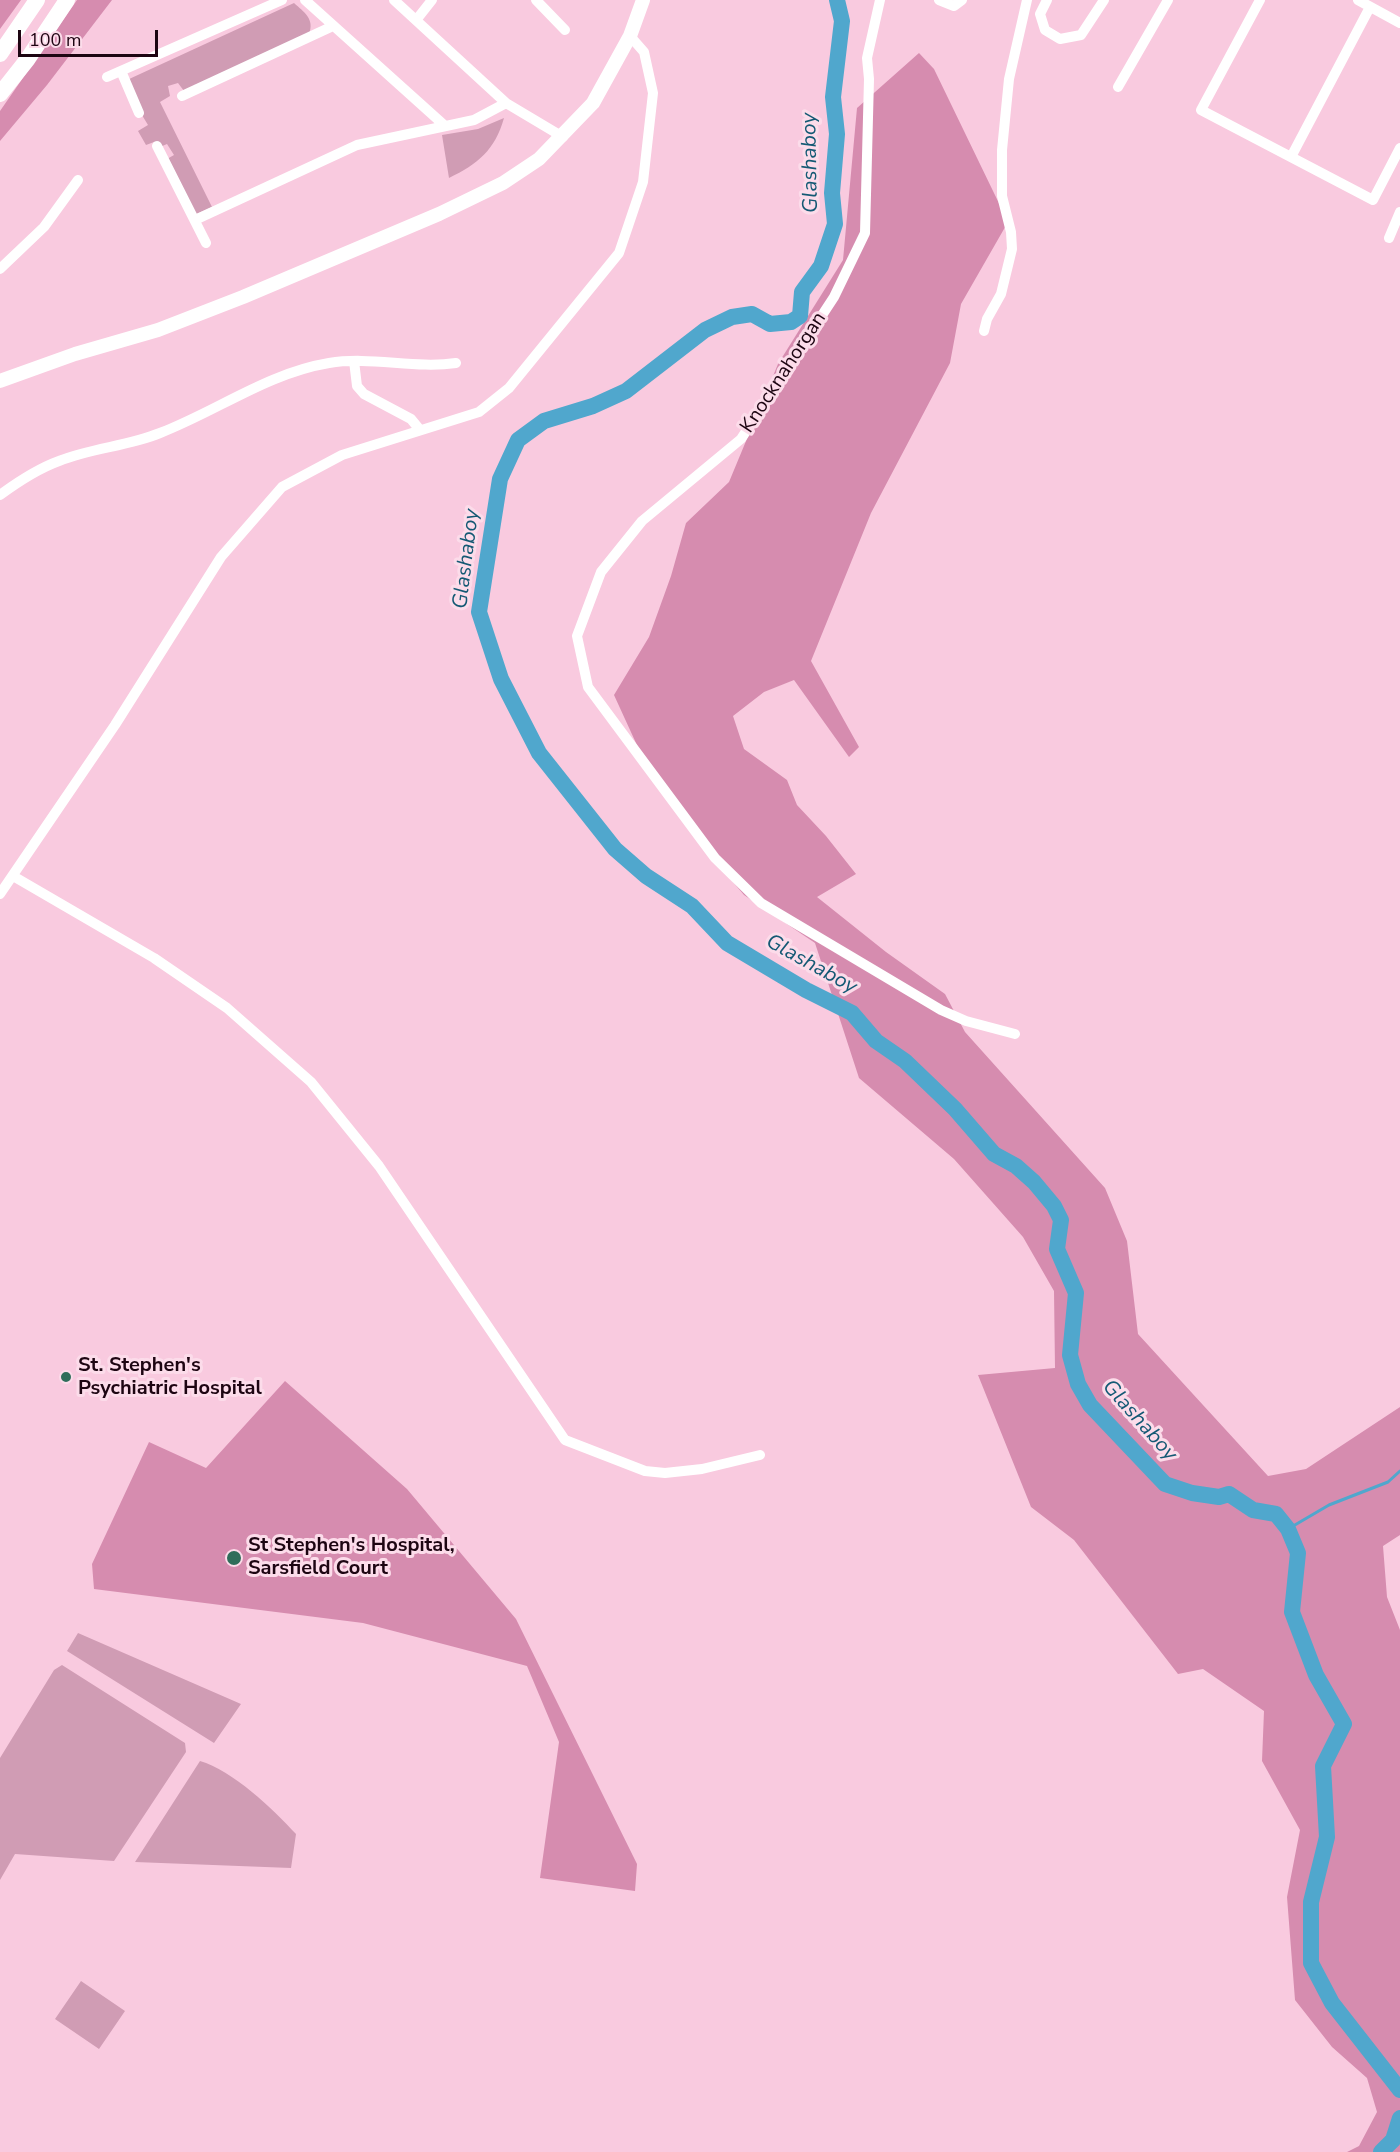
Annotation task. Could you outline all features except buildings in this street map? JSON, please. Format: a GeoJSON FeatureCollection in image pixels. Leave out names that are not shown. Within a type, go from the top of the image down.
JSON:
{"type":"FeatureCollection","features":[{"type":"Feature","properties":{"kind":"highway"},"geometry":{"type":"LineString","coordinates":[[0,54],[37,0]]}},
{"type":"Feature","properties":{"kind":"highway"},"geometry":{"type":"LineString","coordinates":[[0,93],[27,60],[67,0]]}},
{"type":"Feature","properties":{"kind":"main road"},"geometry":{"type":"LineString","coordinates":[[0,381],[75,354],[158,330],[439,214],[503,183],[539,159],[593,103],[630,36],[643,0]]}},
{"type":"Feature","properties":{"kind":"street"},"geometry":{"type":"LineString","coordinates":[[107,77],[258,5],[282,0]]}},
{"type":"Feature","properties":{"kind":"street"},"geometry":{"type":"LineString","coordinates":[[305,0],[444,125]]}},
{"type":"Feature","properties":{"kind":"street"},"geometry":{"type":"LineString","coordinates":[[394,0],[506,103],[562,136]]}},
{"type":"Feature","properties":{"kind":"street"},"geometry":{"type":"LineString","coordinates":[[417,19],[432,0]]}},
{"type":"Feature","properties":{"kind":"street"},"geometry":{"type":"LineString","coordinates":[[536,0],[565,30]]}},
{"type":"Feature","properties":{"kind":"street","name":"Knocknahorgan"},"geometry":{"type":"LineString","coordinates":[[880,0],[867,58],[869,79],[865,233],[834,297],[741,439],[642,521],[601,572],[577,636],[588,687],[613,717],[620,731],[715,858],[761,903],[941,1010],[966,1021],[1015,1034]]}},
{"type":"Feature","properties":{"kind":"street"},"geometry":{"type":"LineString","coordinates":[[939,0],[954,6],[962,0]]}},
{"type":"Feature","properties":{"kind":"street"},"geometry":{"type":"LineString","coordinates":[[984,331],[987,319],[1000,294],[1012,249],[1011,232],[1002,196],[1002,150],[1009,79],[1027,0]]}},
{"type":"Feature","properties":{"kind":"street"},"geometry":{"type":"LineString","coordinates":[[1047,0],[1040,14],[1045,30],[1060,39],[1081,36],[1104,0]]}},
{"type":"Feature","properties":{"kind":"street"},"geometry":{"type":"LineString","coordinates":[[1118,87],[1168,0]]}},
{"type":"Feature","properties":{"kind":"street"},"geometry":{"type":"LineString","coordinates":[[1260,0],[1201,110],[1373,200],[1400,148]]}},
{"type":"Feature","properties":{"kind":"street"},"geometry":{"type":"LineString","coordinates":[[1358,0],[1400,24]]}},
{"type":"Feature","properties":{"kind":"street"},"geometry":{"type":"LineString","coordinates":[[1291,157],[1370,7]]}},
{"type":"Feature","properties":{"kind":"street"},"geometry":{"type":"LineString","coordinates":[[182,96],[333,26]]}},
{"type":"Feature","properties":{"kind":"street"},"geometry":{"type":"LineString","coordinates":[[0,894],[115,725],[221,557],[282,487],[342,455],[479,412],[509,388],[619,254],[644,182],[653,93],[644,52],[630,36]]}},
{"type":"Feature","properties":{"kind":"street"},"geometry":{"type":"LineString","coordinates":[[121,71],[139,113]]}},
{"type":"Feature","properties":{"kind":"street"},"geometry":{"type":"LineString","coordinates":[[195,220],[357,145],[474,120],[506,103]]}},
{"type":"Feature","properties":{"kind":"street"},"geometry":{"type":"LineString","coordinates":[[157,146],[206,243]]}},
{"type":"Feature","properties":{"kind":"street"},"geometry":{"type":"LineString","coordinates":[[0,269],[44,227],[78,180]]}},
{"type":"Feature","properties":{"kind":"street"},"geometry":{"type":"LineString","coordinates":[[1389,238],[1400,212]]}},
{"type":"Feature","properties":{"kind":"street"},"geometry":{"type":"LineString","coordinates":[[354,362],[357,386],[363,394],[411,419],[420,430]]}},
{"type":"Feature","properties":{"kind":"street"},"geometry":{"type":"LineString","coordinates":[[0,495],[23,478],[60,461],[158,434],[251,388],[295,372],[329,363],[354,362],[431,367],[456,363]]}},
{"type":"Feature","properties":{"kind":"street"},"geometry":{"type":"LineString","coordinates":[[13,876],[154,958],[227,1008],[311,1082],[379,1166],[565,1440],[645,1471],[665,1473],[702,1468],[760,1455]]}},
{"type":"Feature","properties":{"kind":"shaded area"},"geometry":{"type":"Polygon","coordinates":[[[0,0],[21,0],[0,29],[0,0]]]}},
{"type":"Feature","properties":{"kind":"shaded area"},"geometry":{"type":"Polygon","coordinates":[[[77,0],[112,0],[47,85],[0,141],[0,111],[77,0]]]}},
{"type":"Feature","properties":{"kind":"shaded area"},"geometry":{"type":"Polygon","coordinates":[[[294,3],[310,20],[309,34],[184,91],[178,83],[168,86],[170,96],[160,102],[212,207],[194,215],[167,159],[174,155],[167,144],[160,147],[154,142],[146,145],[138,131],[148,125],[125,87],[127,80],[294,3]]]}},
{"type":"Feature","properties":{"kind":"shaded area"},"geometry":{"type":"Polygon","coordinates":[[[919,53],[934,69],[1008,222],[961,304],[950,363],[871,513],[811,661],[859,747],[849,757],[794,680],[764,692],[733,716],[744,749],[787,780],[797,805],[826,836],[856,874],[817,897],[886,952],[945,994],[965,1032],[1105,1188],[1127,1241],[1138,1334],[1268,1476],[1306,1469],[1400,1407],[1400,1535],[1383,1546],[1387,1597],[1400,1630],[1400,2152],[1347,2152],[1359,2146],[1377,2112],[1367,2078],[1332,2047],[1295,2000],[1287,1897],[1300,1830],[1262,1761],[1264,1711],[1203,1669],[1178,1674],[1074,1540],[1031,1507],[978,1375],[1055,1368],[1054,1291],[1023,1237],[954,1159],[859,1078],[815,943],[744,895],[704,848],[641,754],[614,695],[649,637],[671,576],[686,523],[729,482],[778,364],[843,260],[857,108],[919,53]]]}},
{"type":"Feature","properties":{"kind":"shaded area"},"geometry":{"type":"Polygon","coordinates":[[[504,118],[496,139],[484,155],[449,178],[442,135],[478,129],[504,118]]]}},
{"type":"Feature","properties":{"kind":"shaded area"},"geometry":{"type":"Polygon","coordinates":[[[285,1381],[407,1489],[516,1619],[637,1864],[635,1891],[540,1878],[559,1742],[527,1666],[363,1623],[94,1589],[92,1564],[149,1442],[206,1468],[285,1381]]]}},
{"type":"Feature","properties":{"kind":"shaded area"},"geometry":{"type":"Polygon","coordinates":[[[78,1633],[241,1704],[214,1743],[67,1651],[78,1633]]]}},
{"type":"Feature","properties":{"kind":"shaded area"},"geometry":{"type":"Polygon","coordinates":[[[62,1665],[185,1743],[186,1752],[114,1861],[15,1854],[0,1880],[0,1758],[54,1670],[62,1665]]]}},
{"type":"Feature","properties":{"kind":"shaded area"},"geometry":{"type":"Polygon","coordinates":[[[200,1761],[238,1781],[264,1802],[296,1834],[291,1868],[135,1862],[200,1761]]]}},
{"type":"Feature","properties":{"kind":"shaded area"},"geometry":{"type":"Polygon","coordinates":[[[81,1981],[125,2011],[99,2049],[55,2019],[81,1981]]]}},
{"type":"Feature","properties":{"kind":"waterway","name":"Glashaboy"},"geometry":{"type":"LineString","coordinates":[[837,0],[842,21],[833,97],[837,134],[832,193],[835,224],[821,266],[802,292],[800,316],[791,322],[770,324],[752,314],[732,317],[705,330],[626,391],[593,406],[544,421],[518,440],[500,479],[479,612],[501,679],[539,753],[615,849],[646,876],[692,906],[727,943],[806,990],[852,1013],[876,1041],[905,1061],[955,1109],[994,1154],[1016,1166],[1034,1182],[1054,1206],[1061,1220],[1057,1249],[1076,1293],[1070,1355],[1078,1384],[1090,1405],[1165,1484],[1192,1493],[1219,1497],[1229,1494],[1253,1510],[1276,1514],[1288,1529],[1298,1553],[1292,1612],[1316,1675],[1344,1724],[1323,1766],[1327,1837],[1311,1902],[1311,1963],[1332,2003],[1400,2090]]}},
{"type":"Feature","properties":{"kind":"waterway"},"geometry":{"type":"LineString","coordinates":[[1288,1529],[1329,1505],[1388,1482],[1400,1471]]}},
{"type":"Feature","properties":{"kind":"waterway","name":"Glashaboy"},"geometry":{"type":"LineString","coordinates":[[1381,2152],[1393,2140],[1400,2118]]}},
{"type":"Feature","properties":{"kind":"place","name":"St. Stephen's Psychiatric Hospital"},"geometry":{"type":"Point","coordinates":[66,1377]}},
{"type":"Feature","properties":{"kind":"place","name":"St Stephen's Hospital, Sarsfield Court"},"geometry":{"type":"Point","coordinates":[234,1558]}}]}
